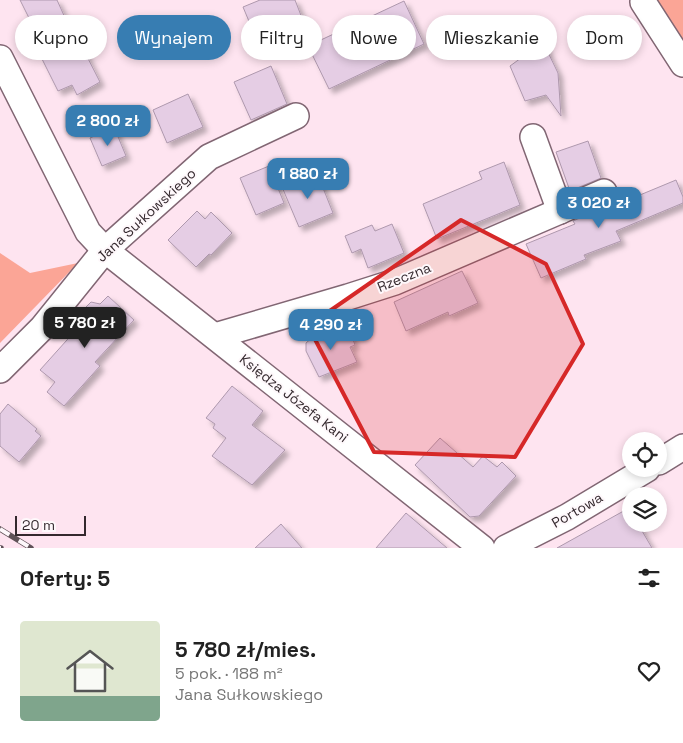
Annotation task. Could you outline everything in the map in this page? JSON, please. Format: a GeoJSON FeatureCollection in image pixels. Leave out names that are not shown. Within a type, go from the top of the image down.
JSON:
{"type":"FeatureCollection","features":[{"type":"Feature","properties":{"kind":"street"},"geometry":{"type":"LineString","coordinates":[[643,2],[683,64]]}},
{"type":"Feature","properties":{"kind":"street","name":"Księdza Józefa Kani"},"geometry":{"type":"LineString","coordinates":[[0,58],[88,232],[105,250],[482,548]]}},
{"type":"Feature","properties":{"kind":"street","name":"Jana Sułkowskiego"},"geometry":{"type":"LineString","coordinates":[[0,370],[42,328],[105,250],[209,157],[296,116]]}},
{"type":"Feature","properties":{"kind":"street"},"geometry":{"type":"LineString","coordinates":[[533,137],[560,211]]}},
{"type":"Feature","properties":{"kind":"street","name":"Rzeczna"},"geometry":{"type":"LineString","coordinates":[[215,336],[348,298],[395,282],[604,192]]}},
{"type":"Feature","properties":{"kind":"street"},"geometry":{"type":"LineString","coordinates":[[667,457],[683,447]]}},
{"type":"Feature","properties":{"kind":"street","name":"Portowa"},"geometry":{"type":"LineString","coordinates":[[506,548],[567,517],[634,477]]}},
{"type":"Feature","properties":{"kind":"highlighted area"},"geometry":{"type":"Polygon","coordinates":[[[461,220],[546,264],[583,344],[515,457],[374,452],[308,326],[461,220]]]}},
{"type":"Feature","properties":{"kind":"shaded area"},"geometry":{"type":"Polygon","coordinates":[[[648,0],[683,0],[683,48],[648,0]]]}},
{"type":"Feature","properties":{"kind":"shaded area"},"geometry":{"type":"Polygon","coordinates":[[[0,253],[30,273],[78,263],[0,343],[0,253]]]}},
{"type":"Feature","properties":{"kind":"building"},"geometry":{"type":"Polygon","coordinates":[[[20,0],[57,0],[64,15],[28,15],[20,0]]]}},
{"type":"Feature","properties":{"kind":"building"},"geometry":{"type":"Polygon","coordinates":[[[260,0],[295,0],[301,15],[246,15],[243,7],[260,0]]]}},
{"type":"Feature","properties":{"kind":"building"},"geometry":{"type":"Polygon","coordinates":[[[404,1],[411,15],[374,15],[404,1]]]}},
{"type":"Feature","properties":{"kind":"building"},"geometry":{"type":"Polygon","coordinates":[[[416,27],[424,44],[416,48],[416,27]]]}},
{"type":"Feature","properties":{"kind":"building"},"geometry":{"type":"Polygon","coordinates":[[[332,35],[332,60],[390,60],[329,89],[315,60],[322,60],[322,39],[332,35]]]}},
{"type":"Feature","properties":{"kind":"building"},"geometry":{"type":"Polygon","coordinates":[[[42,60],[89,60],[100,82],[77,95],[72,85],[58,91],[42,60]]]}},
{"type":"Feature","properties":{"kind":"building"},"geometry":{"type":"Polygon","coordinates":[[[518,60],[552,60],[558,73],[561,116],[546,95],[525,101],[510,66],[518,60]]]}},
{"type":"Feature","properties":{"kind":"building"},"geometry":{"type":"Polygon","coordinates":[[[271,66],[287,104],[251,120],[234,82],[271,66]]]}},
{"type":"Feature","properties":{"kind":"building"},"geometry":{"type":"Polygon","coordinates":[[[188,94],[203,127],[167,143],[153,110],[188,94]]]}},
{"type":"Feature","properties":{"kind":"building"},"geometry":{"type":"Polygon","coordinates":[[[114,127],[126,156],[102,166],[90,138],[114,127]]]}},
{"type":"Feature","properties":{"kind":"building"},"geometry":{"type":"Polygon","coordinates":[[[588,141],[601,178],[570,191],[556,152],[588,141]]]}},
{"type":"Feature","properties":{"kind":"building"},"geometry":{"type":"Polygon","coordinates":[[[504,162],[520,205],[437,239],[423,204],[482,179],[479,172],[504,162]]]}},
{"type":"Feature","properties":{"kind":"building"},"geometry":{"type":"Polygon","coordinates":[[[269,166],[284,203],[256,215],[240,178],[269,166]]]}},
{"type":"Feature","properties":{"kind":"building"},"geometry":{"type":"Polygon","coordinates":[[[317,173],[333,213],[299,227],[282,187],[317,173]]]}},
{"type":"Feature","properties":{"kind":"building"},"geometry":{"type":"Polygon","coordinates":[[[676,180],[683,197],[683,203],[616,231],[621,241],[584,255],[586,259],[541,278],[526,244],[575,224],[573,221],[610,205],[611,207],[676,180]]]}},
{"type":"Feature","properties":{"kind":"building"},"geometry":{"type":"Polygon","coordinates":[[[197,211],[205,219],[211,212],[232,233],[211,255],[209,254],[196,267],[168,240],[197,211]]]}},
{"type":"Feature","properties":{"kind":"building"},"geometry":{"type":"Polygon","coordinates":[[[392,224],[404,253],[368,268],[361,249],[352,253],[345,236],[372,225],[375,231],[392,224]]]}},
{"type":"Feature","properties":{"kind":"building"},"geometry":{"type":"Polygon","coordinates":[[[462,271],[478,303],[449,316],[448,312],[406,331],[394,302],[462,271]]]}},
{"type":"Feature","properties":{"kind":"building"},"geometry":{"type":"Polygon","coordinates":[[[108,296],[134,320],[95,362],[100,366],[64,406],[47,392],[55,382],[40,370],[84,321],[84,309],[91,302],[100,304],[108,296]]]}},
{"type":"Feature","properties":{"kind":"building"},"geometry":{"type":"Polygon","coordinates":[[[337,326],[340,332],[349,328],[355,345],[350,347],[357,362],[319,377],[306,351],[306,343],[313,337],[337,326]]]}},
{"type":"Feature","properties":{"kind":"building"},"geometry":{"type":"Polygon","coordinates":[[[232,386],[263,411],[252,425],[285,450],[252,485],[212,456],[226,438],[213,428],[215,424],[206,418],[232,386]]]}},
{"type":"Feature","properties":{"kind":"building"},"geometry":{"type":"Polygon","coordinates":[[[8,404],[37,429],[35,431],[41,436],[19,462],[0,446],[0,414],[8,404]]]}},
{"type":"Feature","properties":{"kind":"building"},"geometry":{"type":"Polygon","coordinates":[[[440,438],[473,467],[483,456],[497,467],[502,462],[516,476],[479,516],[470,517],[415,465],[440,438]]]}},
{"type":"Feature","properties":{"kind":"building"},"geometry":{"type":"Polygon","coordinates":[[[622,512],[622,532],[643,532],[652,548],[557,548],[622,512]]]}},
{"type":"Feature","properties":{"kind":"building"},"geometry":{"type":"Polygon","coordinates":[[[406,513],[447,548],[376,548],[406,513]]]}},
{"type":"Feature","properties":{"kind":"building"},"geometry":{"type":"Polygon","coordinates":[[[281,524],[302,548],[255,548],[281,524]]]}},
{"type":"Feature","properties":{"kind":"railway"},"geometry":{"type":"LineString","coordinates":[[0,529],[31,548]]}}]}
